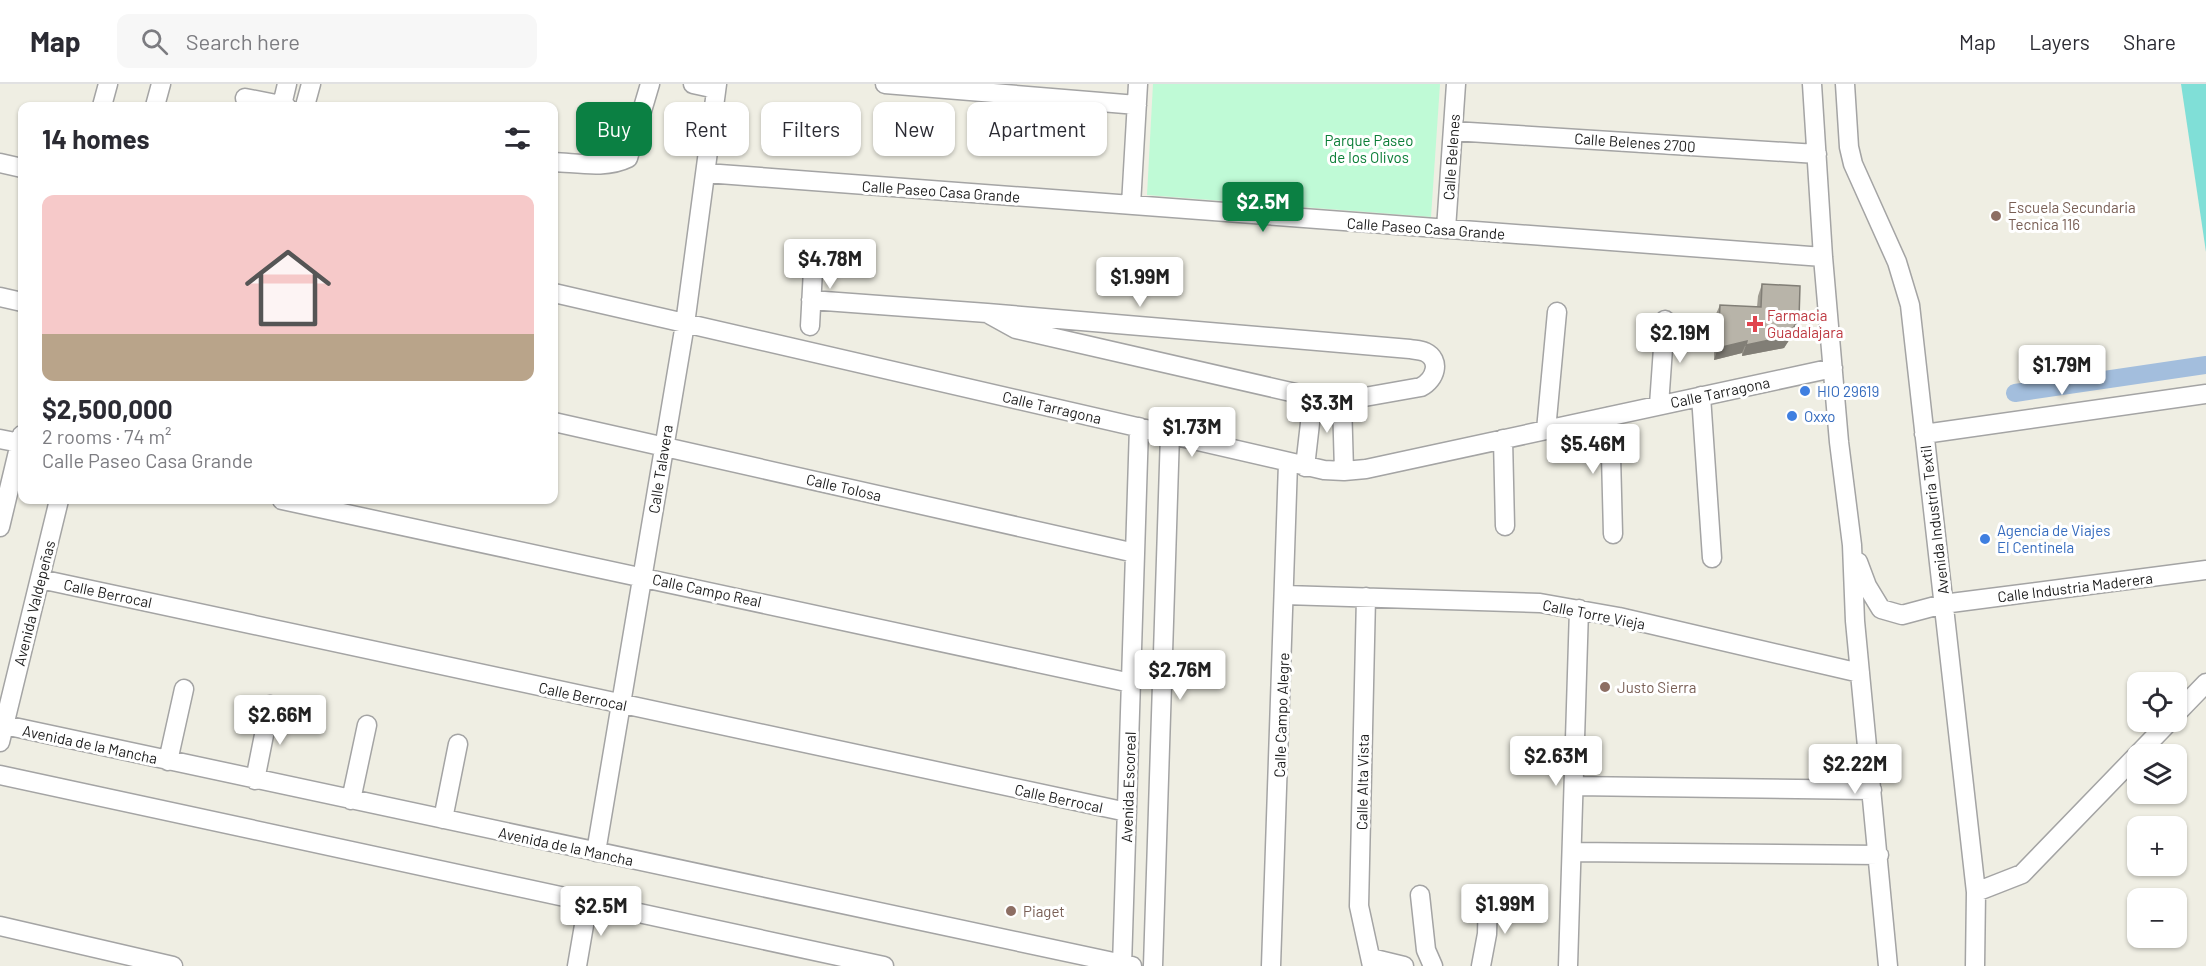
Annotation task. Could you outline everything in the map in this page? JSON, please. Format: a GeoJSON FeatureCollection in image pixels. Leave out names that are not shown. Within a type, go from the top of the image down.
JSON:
{"type":"FeatureCollection","features":[{"type":"Feature","properties":{"kind":"street"},"geometry":{"type":"LineString","coordinates":[[103,102],[108,84]]}},
{"type":"Feature","properties":{"kind":"street"},"geometry":{"type":"LineString","coordinates":[[156,102],[161,84]]}},
{"type":"Feature","properties":{"kind":"street"},"geometry":{"type":"LineString","coordinates":[[285,102],[287,84]]}},
{"type":"Feature","properties":{"kind":"street"},"geometry":{"type":"LineString","coordinates":[[306,102],[311,84]]}},
{"type":"Feature","properties":{"kind":"street"},"geometry":{"type":"LineString","coordinates":[[558,162],[604,165],[628,158],[650,84]]}},
{"type":"Feature","properties":{"kind":"street"},"geometry":{"type":"LineString","coordinates":[[693,84],[717,87]]}},
{"type":"Feature","properties":{"kind":"street"},"geometry":{"type":"LineString","coordinates":[[885,84],[1137,105]]}},
{"type":"Feature","properties":{"kind":"street"},"geometry":{"type":"LineString","coordinates":[[1131,205],[1138,84]]}},
{"type":"Feature","properties":{"kind":"street","name":"Calle Belenes"},"geometry":{"type":"LineString","coordinates":[[1446,229],[1456,84]]}},
{"type":"Feature","properties":{"kind":"street"},"geometry":{"type":"LineString","coordinates":[[1812,84],[1823,258],[1839,442],[1852,545],[1855,621],[1888,966]]}},
{"type":"Feature","properties":{"kind":"street","name":"Avenida Industria Textil"},"geometry":{"type":"LineString","coordinates":[[1845,84],[1849,147],[1853,164],[1897,262],[1910,304],[1976,892],[1975,966]]}},
{"type":"Feature","properties":{"kind":"street","name":"Calle Talavera"},"geometry":{"type":"LineString","coordinates":[[596,852],[685,324],[717,87]]}},
{"type":"Feature","properties":{"kind":"street"},"geometry":{"type":"LineString","coordinates":[[245,98],[264,102]]}},
{"type":"Feature","properties":{"kind":"street","name":"Calle Belenes 2700"},"geometry":{"type":"LineString","coordinates":[[1453,130],[1816,154]]}},
{"type":"Feature","properties":{"kind":"street"},"geometry":{"type":"LineString","coordinates":[[0,163],[18,167]]}},
{"type":"Feature","properties":{"kind":"street","name":"Calle Paseo Casa Grande"},"geometry":{"type":"LineString","coordinates":[[706,173],[1823,258]]}},
{"type":"Feature","properties":{"kind":"street"},"geometry":{"type":"LineString","coordinates":[[810,326],[814,251]]}},
{"type":"Feature","properties":{"kind":"street","name":"Calle Tarragona"},"geometry":{"type":"LineString","coordinates":[[558,294],[1297,465],[1344,471],[1366,469],[1833,368]]}},
{"type":"Feature","properties":{"kind":"street"},"geometry":{"type":"LineString","coordinates":[[0,297],[18,301]]}},
{"type":"Feature","properties":{"kind":"street"},"geometry":{"type":"LineString","coordinates":[[811,300],[987,312],[1410,349],[1426,352],[1434,361],[1434,374],[1427,384],[1421,387],[1342,401],[1313,397],[1016,329],[987,312]]}},
{"type":"Feature","properties":{"kind":"street"},"geometry":{"type":"LineString","coordinates":[[1546,430],[1557,312]]}},
{"type":"Feature","properties":{"kind":"street"},"geometry":{"type":"LineString","coordinates":[[1659,405],[1665,320]]}},
{"type":"Feature","properties":{"kind":"street"},"geometry":{"type":"LineString","coordinates":[[1100,348],[1099,335],[1105,323]]}},
{"type":"Feature","properties":{"kind":"street"},"geometry":{"type":"LineString","coordinates":[[1924,434],[2206,394]]}},
{"type":"Feature","properties":{"kind":"street"},"geometry":{"type":"LineString","coordinates":[[1701,396],[1712,558]]}},
{"type":"Feature","properties":{"kind":"street","name":"Calle Campo Alegre"},"geometry":{"type":"LineString","coordinates":[[1271,966],[1285,595],[1297,465],[1313,397]]}},
{"type":"Feature","properties":{"kind":"street"},"geometry":{"type":"LineString","coordinates":[[1342,401],[1344,471]]}},
{"type":"Feature","properties":{"kind":"street"},"geometry":{"type":"LineString","coordinates":[[1610,416],[1613,534]]}},
{"type":"Feature","properties":{"kind":"street","name":"Calle Tolosa"},"geometry":{"type":"LineString","coordinates":[[558,423],[1135,553]]}},
{"type":"Feature","properties":{"kind":"street","name":"Avenida Escoreal"},"geometry":{"type":"LineString","coordinates":[[1125,965],[1127,812],[1139,427]]}},
{"type":"Feature","properties":{"kind":"street","name":"Avenida Escoreal"},"geometry":{"type":"LineString","coordinates":[[1153,966],[1170,434]]}},
{"type":"Feature","properties":{"kind":"street"},"geometry":{"type":"LineString","coordinates":[[0,439],[18,439]]}},
{"type":"Feature","properties":{"kind":"street"},"geometry":{"type":"LineString","coordinates":[[1503,440],[1505,526]]}},
{"type":"Feature","properties":{"kind":"street"},"geometry":{"type":"LineString","coordinates":[[0,527],[18,452]]}},
{"type":"Feature","properties":{"kind":"street","name":"Avenida Valdepeñas"},"geometry":{"type":"LineString","coordinates":[[1,730],[58,504]]}},
{"type":"Feature","properties":{"kind":"street","name":"Calle Campo Real"},"geometry":{"type":"LineString","coordinates":[[301,504],[1131,683]]}},
{"type":"Feature","properties":{"kind":"street","name":"Calle Industria Maderera"},"geometry":{"type":"LineString","coordinates":[[1852,545],[1867,586],[1881,609],[1902,615],[1943,604],[2206,570]]}},
{"type":"Feature","properties":{"kind":"street","name":"Calle Berrocal"},"geometry":{"type":"LineString","coordinates":[[40,579],[1127,812]]}},
{"type":"Feature","properties":{"kind":"street","name":"Calle Torre Vieja"},"geometry":{"type":"LineString","coordinates":[[1285,595],[1540,603],[1579,609],[1860,673]]}},
{"type":"Feature","properties":{"kind":"street","name":"Calle Alta Vista"},"geometry":{"type":"LineString","coordinates":[[1366,597],[1359,906],[1371,962]]}},
{"type":"Feature","properties":{"kind":"street"},"geometry":{"type":"LineString","coordinates":[[1568,966],[1579,609]]}},
{"type":"Feature","properties":{"kind":"street"},"geometry":{"type":"LineString","coordinates":[[2187,703],[2206,683]]}},
{"type":"Feature","properties":{"kind":"street"},"geometry":{"type":"LineString","coordinates":[[168,761],[184,689]]}},
{"type":"Feature","properties":{"kind":"street"},"geometry":{"type":"LineString","coordinates":[[255,780],[270,705]]}},
{"type":"Feature","properties":{"kind":"street"},"geometry":{"type":"LineString","coordinates":[[351,800],[367,725]]}},
{"type":"Feature","properties":{"kind":"street","name":"Avenida de la Mancha"},"geometry":{"type":"LineString","coordinates":[[1,730],[168,761],[1125,965]]}},
{"type":"Feature","properties":{"kind":"street"},"geometry":{"type":"LineString","coordinates":[[1976,892],[2022,874],[2159,732]]}},
{"type":"Feature","properties":{"kind":"street"},"geometry":{"type":"LineString","coordinates":[[443,819],[458,744]]}},
{"type":"Feature","properties":{"kind":"street"},"geometry":{"type":"LineString","coordinates":[[0,775],[884,966]]}},
{"type":"Feature","properties":{"kind":"street"},"geometry":{"type":"LineString","coordinates":[[1574,786],[1872,790]]}},
{"type":"Feature","properties":{"kind":"street"},"geometry":{"type":"LineString","coordinates":[[1572,852],[1879,855]]}},
{"type":"Feature","properties":{"kind":"street"},"geometry":{"type":"LineString","coordinates":[[1420,895],[1426,950],[1433,966]]}},
{"type":"Feature","properties":{"kind":"street"},"geometry":{"type":"LineString","coordinates":[[1481,966],[1487,933],[1488,896]]}},
{"type":"Feature","properties":{"kind":"street"},"geometry":{"type":"LineString","coordinates":[[577,966],[588,902]]}},
{"type":"Feature","properties":{"kind":"street"},"geometry":{"type":"LineString","coordinates":[[0,926],[98,958],[173,966]]}},
{"type":"Feature","properties":{"kind":"street"},"geometry":{"type":"LineString","coordinates":[[1371,962],[1404,966]]}},
{"type":"Feature","properties":{"kind":"green space","name":"Parque Paseo de los Olivos"},"geometry":{"type":"Polygon","coordinates":[[[1153,84],[1440,84],[1431,217],[1147,195],[1153,84]]]}},
{"type":"Feature","properties":{"kind":"shaded area"},"geometry":{"type":"Polygon","coordinates":[[[2181,84],[2206,84],[2206,252],[2181,84]]]}},
{"type":"Feature","properties":{"kind":"building","name":"Farmacia Guadalajara"},"geometry":{"type":"Polygon","coordinates":[[[1762,284],[1800,286],[1799,319],[1788,336],[1746,345],[1747,341],[1718,348],[1720,305],[1761,307],[1762,284]]]}},
{"type":"Feature","properties":{"kind":"waterway"},"geometry":{"type":"LineString","coordinates":[[2015,393],[2206,365]]}},
{"type":"Feature","properties":{"kind":"place","name":"Escuela Secundaria Tecnica 116"},"geometry":{"type":"Point","coordinates":[1996,216]}},
{"type":"Feature","properties":{"kind":"place","name":"Farmacia Guadalajara"},"geometry":{"type":"Point","coordinates":[1755,324]}},
{"type":"Feature","properties":{"kind":"place","name":"HIO 29619"},"geometry":{"type":"Point","coordinates":[1805,391]}},
{"type":"Feature","properties":{"kind":"place","name":"Oxxo"},"geometry":{"type":"Point","coordinates":[1792,416]}},
{"type":"Feature","properties":{"kind":"place","name":"Agencia de Viajes El Centinela"},"geometry":{"type":"Point","coordinates":[1985,539]}},
{"type":"Feature","properties":{"kind":"place","name":"Justo Sierra"},"geometry":{"type":"Point","coordinates":[1605,687]}},
{"type":"Feature","properties":{"kind":"place","name":"Piaget"},"geometry":{"type":"Point","coordinates":[1011,911]}}]}
